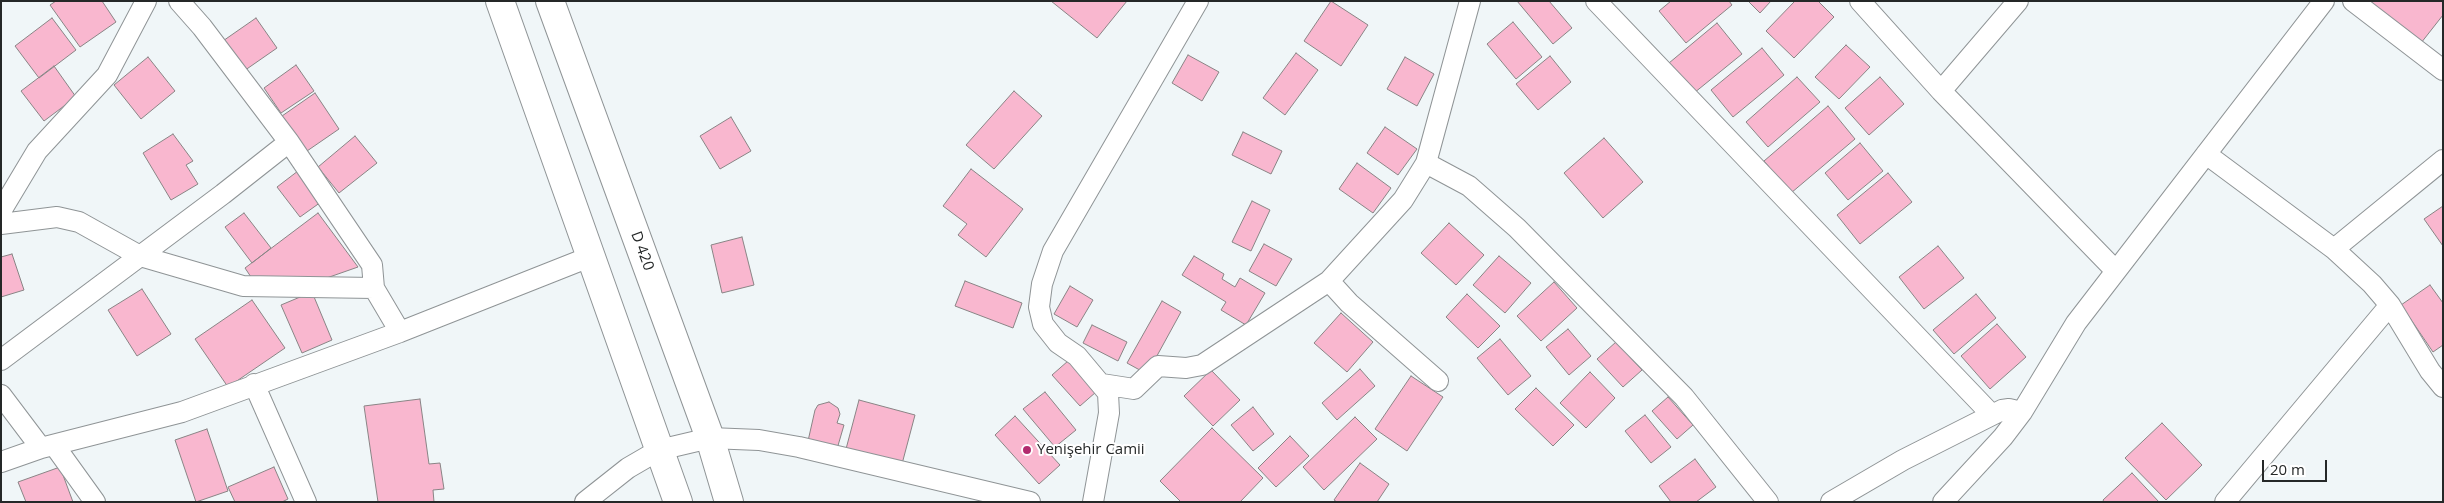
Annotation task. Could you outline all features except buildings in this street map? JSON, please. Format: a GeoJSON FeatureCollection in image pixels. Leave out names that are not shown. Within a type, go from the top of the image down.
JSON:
{"type":"FeatureCollection","features":[{"type":"Feature","properties":{"kind":"highway"},"geometry":{"type":"LineString","coordinates":[[500,1],[678,502]]}},
{"type":"Feature","properties":{"kind":"highway","name":"D 420"},"geometry":{"type":"LineString","coordinates":[[550,1],[710,438],[729,502]]}},
{"type":"Feature","properties":{"kind":"street"},"geometry":{"type":"LineString","coordinates":[[1,211],[37,151],[107,75],[146,1]]}},
{"type":"Feature","properties":{"kind":"street"},"geometry":{"type":"LineString","coordinates":[[179,1],[202,28],[289,142],[372,265],[374,288],[400,332]]}},
{"type":"Feature","properties":{"kind":"street"},"geometry":{"type":"LineString","coordinates":[[1093,502],[1109,413],[1108,393],[1077,356],[1058,343],[1043,324],[1039,306],[1042,284],[1053,251],[1198,1]]}},
{"type":"Feature","properties":{"kind":"street"},"geometry":{"type":"LineString","coordinates":[[1102,384],[1134,389],[1158,366],[1186,368],[1202,365],[1329,281],[1403,200],[1426,163],[1470,1]]}},
{"type":"Feature","properties":{"kind":"street"},"geometry":{"type":"LineString","coordinates":[[1596,1],[1992,414]]}},
{"type":"Feature","properties":{"kind":"street"},"geometry":{"type":"LineString","coordinates":[[1860,1],[1941,91],[2116,271]]}},
{"type":"Feature","properties":{"kind":"street"},"geometry":{"type":"LineString","coordinates":[[1941,91],[2018,1]]}},
{"type":"Feature","properties":{"kind":"street"},"geometry":{"type":"LineString","coordinates":[[1943,502],[2003,437],[2022,412],[2076,323],[2324,1]]}},
{"type":"Feature","properties":{"kind":"street"},"geometry":{"type":"LineString","coordinates":[[2353,1],[2443,70]]}},
{"type":"Feature","properties":{"kind":"street"},"geometry":{"type":"LineString","coordinates":[[1,360],[289,142]]}},
{"type":"Feature","properties":{"kind":"street"},"geometry":{"type":"LineString","coordinates":[[2206,154],[2334,250],[2372,284],[2390,305],[2430,371],[2443,387]]}},
{"type":"Feature","properties":{"kind":"street"},"geometry":{"type":"LineString","coordinates":[[2334,250],[2443,160]]}},
{"type":"Feature","properties":{"kind":"street"},"geometry":{"type":"LineString","coordinates":[[1426,163],[1469,186],[1517,228],[1684,397],[1768,502]]}},
{"type":"Feature","properties":{"kind":"street"},"geometry":{"type":"LineString","coordinates":[[1,224],[57,218],[79,222],[140,256],[243,286],[374,288]]}},
{"type":"Feature","properties":{"kind":"street"},"geometry":{"type":"LineString","coordinates":[[1,462],[48,446],[182,412],[400,332],[592,256]]}},
{"type":"Feature","properties":{"kind":"street"},"geometry":{"type":"LineString","coordinates":[[1329,281],[1349,302],[1438,381]]}},
{"type":"Feature","properties":{"kind":"street"},"geometry":{"type":"LineString","coordinates":[[2225,502],[2390,305]]}},
{"type":"Feature","properties":{"kind":"street"},"geometry":{"type":"LineString","coordinates":[[254,384],[306,502]]}},
{"type":"Feature","properties":{"kind":"street"},"geometry":{"type":"LineString","coordinates":[[1,395],[96,502]]}},
{"type":"Feature","properties":{"kind":"street"},"geometry":{"type":"LineString","coordinates":[[1830,502],[1903,460],[1992,414],[2009,408],[2022,412]]}},
{"type":"Feature","properties":{"kind":"street"},"geometry":{"type":"LineString","coordinates":[[585,502],[628,468],[659,450],[710,438],[758,440],[799,447],[1030,502]]}},
{"type":"Feature","properties":{"kind":"place","name":"Yenişehir Camii"},"geometry":{"type":"Point","coordinates":[1027,450]}}]}
